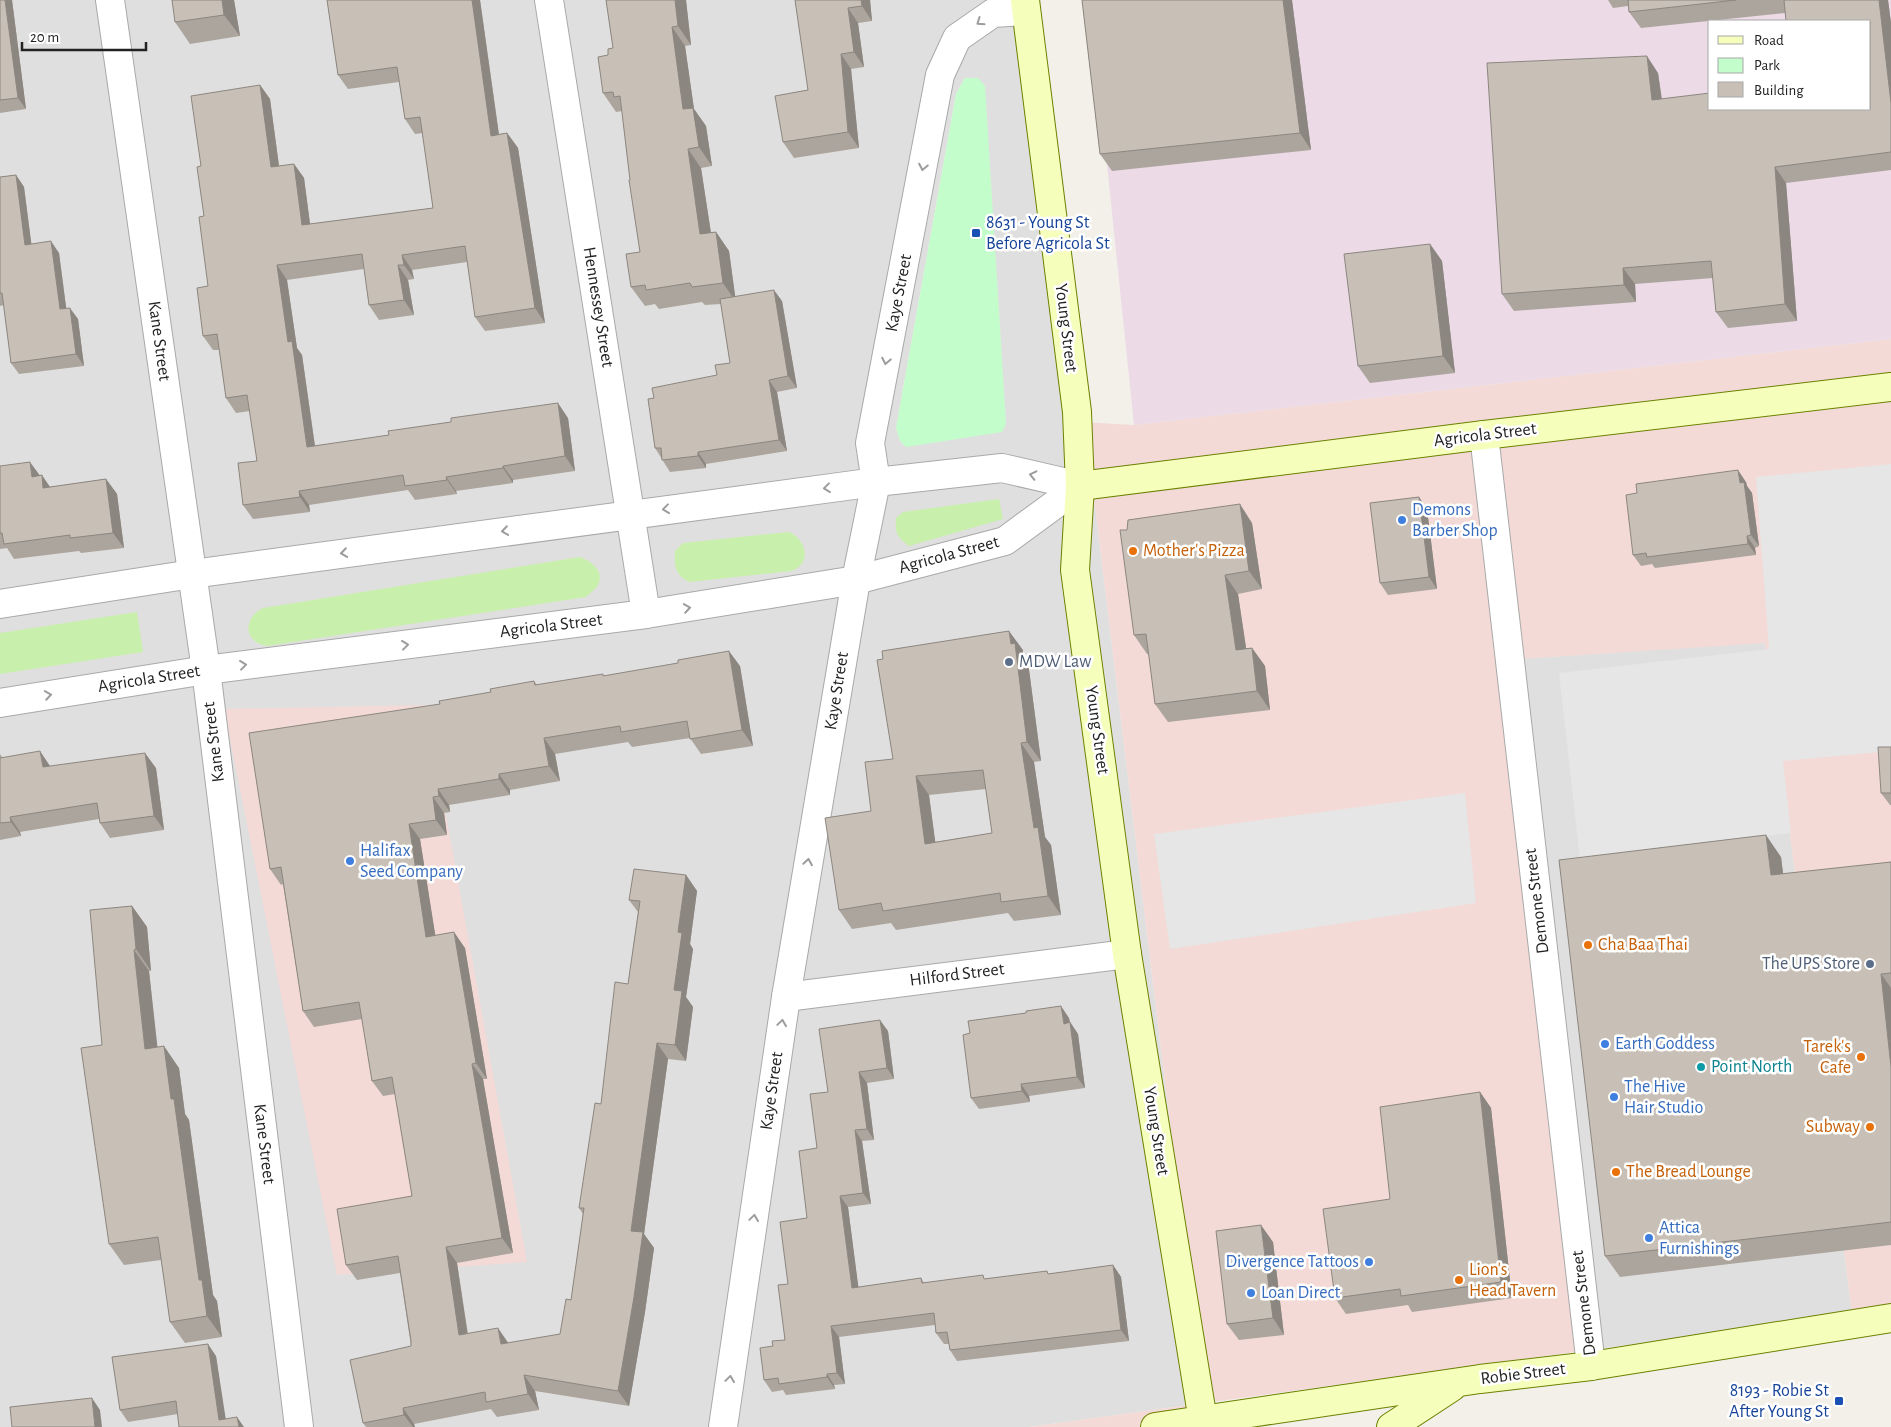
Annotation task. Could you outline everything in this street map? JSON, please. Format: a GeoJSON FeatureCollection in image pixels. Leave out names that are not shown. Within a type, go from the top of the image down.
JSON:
{"type":"FeatureCollection","features":[{"type":"Feature","properties":{"kind":"main road","name":"Young Street"},"geometry":{"type":"LineString","coordinates":[[1025,5],[1076,412],[1080,486],[1074,570],[1127,954],[1204,1424]]}},
{"type":"Feature","properties":{"kind":"main road","name":"Agricola Street"},"geometry":{"type":"LineString","coordinates":[[1080,486],[1484,435],[1891,387]]}},
{"type":"Feature","properties":{"kind":"main road","name":"Robie Street"},"geometry":{"type":"LineString","coordinates":[[1155,1427],[1204,1424],[1459,1382],[1591,1366],[1891,1318]]}},
{"type":"Feature","properties":{"kind":"main road"},"geometry":{"type":"LineString","coordinates":[[1391,1427],[1459,1382]]}},
{"type":"Feature","properties":{"kind":"street","name":"Kane Street"},"geometry":{"type":"LineString","coordinates":[[110,0],[206,670],[299,1427]]}},
{"type":"Feature","properties":{"kind":"street","name":"Hennessey Street"},"geometry":{"type":"LineString","coordinates":[[550,0],[646,614]]}},
{"type":"Feature","properties":{"kind":"street","name":"Kaye Street"},"geometry":{"type":"LineString","coordinates":[[723,1427],[786,996],[856,580],[876,482],[870,443],[940,74],[956,38],[992,13],[1025,5]]}},
{"type":"Feature","properties":{"kind":"street","name":"Demone Street"},"geometry":{"type":"LineString","coordinates":[[1484,435],[1591,1366]]}},
{"type":"Feature","properties":{"kind":"street","name":"Agricola Street"},"geometry":{"type":"LineString","coordinates":[[0,604],[192,574],[630,514],[876,482],[1002,468],[1080,486]]}},
{"type":"Feature","properties":{"kind":"street","name":"Agricola Street"},"geometry":{"type":"LineString","coordinates":[[0,703],[206,670],[646,614],[856,580],[1005,541],[1080,486]]}},
{"type":"Feature","properties":{"kind":"street","name":"Hilford Street"},"geometry":{"type":"LineString","coordinates":[[786,996],[1127,954]]}},
{"type":"Feature","properties":{"kind":"shaded area"},"geometry":{"type":"Polygon","coordinates":[[[0,0],[1011,0],[1096,514],[1204,1403],[1029,1427],[0,1427],[0,0]],[[965,78],[956,94],[896,428],[965,78]]]}},
{"type":"Feature","properties":{"kind":"shaded area"},"geometry":{"type":"Polygon","coordinates":[[[1090,0],[1891,0],[1891,339],[1134,425],[1090,0]]]}},
{"type":"Feature","properties":{"kind":"shaded area"},"geometry":{"type":"Polygon","coordinates":[[[1891,339],[1891,1307],[1852,1313],[1765,643],[1505,660],[1597,1349],[1204,1403],[1096,514],[1081,422],[1134,425],[1891,339]]]}},
{"type":"Feature","properties":{"kind":"shaded area"},"geometry":{"type":"Polygon","coordinates":[[[1891,464],[1891,751],[1783,761],[1791,833],[1580,859],[1559,673],[1769,649],[1756,477],[1891,464]]]}},
{"type":"Feature","properties":{"kind":"shaded area"},"geometry":{"type":"Polygon","coordinates":[[[1765,642],[1852,1313],[1597,1349],[1504,660],[1765,642]]]}},
{"type":"Feature","properties":{"kind":"shaded area"},"geometry":{"type":"Polygon","coordinates":[[[426,705],[527,1262],[337,1275],[224,709],[426,705]]]}},
{"type":"Feature","properties":{"kind":"shaded area"},"geometry":{"type":"Polygon","coordinates":[[[1465,793],[1476,903],[1170,949],[1154,834],[1465,793]]]}},
{"type":"Feature","properties":{"kind":"shaded area"},"geometry":{"type":"Polygon","coordinates":[[[1204,1403],[1205,1427],[1029,1427],[1204,1403]]]}},
{"type":"Feature","properties":{"kind":"green space"},"geometry":{"type":"Polygon","coordinates":[[[965,78],[978,78],[985,86],[1006,424],[1002,432],[906,447],[900,441],[896,428],[956,94],[965,78]]]}},
{"type":"Feature","properties":{"kind":"green space"},"geometry":{"type":"Polygon","coordinates":[[[999,499],[1003,519],[909,546],[899,537],[897,532],[896,518],[903,512],[999,499]]]}},
{"type":"Feature","properties":{"kind":"green space"},"geometry":{"type":"Polygon","coordinates":[[[789,532],[800,540],[805,552],[802,563],[798,568],[791,571],[689,582],[676,570],[675,551],[683,543],[789,532]]]}},
{"type":"Feature","properties":{"kind":"green space"},"geometry":{"type":"Polygon","coordinates":[[[580,557],[596,567],[600,575],[597,586],[586,597],[267,646],[253,640],[248,629],[249,623],[256,612],[263,608],[580,557]]]}},
{"type":"Feature","properties":{"kind":"green space"},"geometry":{"type":"Polygon","coordinates":[[[137,612],[143,652],[0,674],[0,633],[137,612]]]}},
{"type":"Feature","properties":{"kind":"building"},"geometry":{"type":"Polygon","coordinates":[[[0,0],[5,0],[18,98],[0,100],[0,0]]]}},
{"type":"Feature","properties":{"kind":"building"},"geometry":{"type":"Polygon","coordinates":[[[172,0],[222,0],[224,15],[175,22],[172,0]]]}},
{"type":"Feature","properties":{"kind":"building"},"geometry":{"type":"Polygon","coordinates":[[[327,0],[472,0],[491,136],[507,133],[535,308],[475,317],[465,246],[402,255],[404,265],[398,265],[404,300],[369,305],[362,254],[277,265],[288,342],[292,341],[307,447],[389,435],[388,431],[451,422],[451,418],[558,403],[565,456],[446,477],[447,480],[405,486],[403,475],[299,491],[300,497],[243,505],[238,463],[257,461],[247,395],[226,398],[217,334],[203,336],[197,288],[208,286],[199,217],[204,216],[197,167],[201,166],[191,96],[260,85],[271,167],[294,164],[302,225],[433,208],[420,117],[405,119],[397,67],[338,75],[327,0]]]}},
{"type":"Feature","properties":{"kind":"building"},"geometry":{"type":"Polygon","coordinates":[[[606,0],[675,0],[678,26],[672,27],[683,109],[693,108],[699,147],[688,149],[700,234],[716,232],[723,283],[692,287],[690,283],[646,290],[645,285],[631,287],[626,254],[640,252],[629,180],[620,96],[614,97],[613,92],[603,93],[598,57],[608,55],[608,49],[613,48],[606,0]]]}},
{"type":"Feature","properties":{"kind":"building"},"geometry":{"type":"Polygon","coordinates":[[[795,0],[861,0],[862,6],[848,8],[854,52],[841,54],[848,132],[783,142],[775,96],[808,90],[795,0]]]}},
{"type":"Feature","properties":{"kind":"building"},"geometry":{"type":"Polygon","coordinates":[[[1082,0],[1283,0],[1300,133],[1100,154],[1082,0]]]}},
{"type":"Feature","properties":{"kind":"building"},"geometry":{"type":"Polygon","coordinates":[[[1628,0],[1736,0],[1629,12],[1628,0]]]}},
{"type":"Feature","properties":{"kind":"building"},"geometry":{"type":"Polygon","coordinates":[[[1784,0],[1879,0],[1891,103],[1891,152],[1775,167],[1785,304],[1716,312],[1711,261],[1623,268],[1624,285],[1502,294],[1487,63],[1647,56],[1652,100],[1708,93],[1708,110],[1871,110],[1871,20],[1786,20],[1784,0]]]}},
{"type":"Feature","properties":{"kind":"building"},"geometry":{"type":"Polygon","coordinates":[[[16,175],[25,245],[51,241],[60,309],[70,308],[76,354],[11,363],[2,293],[0,293],[0,177],[16,175]]]}},
{"type":"Feature","properties":{"kind":"building"},"geometry":{"type":"Polygon","coordinates":[[[1430,244],[1443,356],[1358,366],[1344,254],[1430,244]]]}},
{"type":"Feature","properties":{"kind":"building"},"geometry":{"type":"Polygon","coordinates":[[[774,290],[788,376],[769,380],[779,440],[698,452],[698,456],[662,460],[661,448],[655,448],[648,399],[654,398],[652,388],[717,375],[715,365],[730,363],[720,299],[774,290]]]}},
{"type":"Feature","properties":{"kind":"building"},"geometry":{"type":"Polygon","coordinates":[[[30,462],[32,477],[42,475],[43,488],[106,479],[113,533],[70,538],[70,535],[4,544],[2,533],[0,533],[0,466],[30,462]]]}},
{"type":"Feature","properties":{"kind":"building"},"geometry":{"type":"Polygon","coordinates":[[[1738,470],[1740,483],[1744,482],[1751,535],[1747,536],[1748,544],[1647,557],[1646,553],[1633,555],[1626,495],[1637,493],[1636,484],[1738,470]]]}},
{"type":"Feature","properties":{"kind":"building"},"geometry":{"type":"Polygon","coordinates":[[[1419,497],[1429,577],[1380,583],[1370,503],[1419,497]]]}},
{"type":"Feature","properties":{"kind":"building"},"geometry":{"type":"Polygon","coordinates":[[[1240,504],[1249,571],[1225,575],[1236,650],[1252,648],[1257,691],[1155,704],[1146,634],[1134,635],[1120,530],[1127,530],[1128,520],[1240,504]]]}},
{"type":"Feature","properties":{"kind":"building"},"geometry":{"type":"Polygon","coordinates":[[[1009,631],[1011,644],[1015,643],[1027,742],[1021,743],[1034,828],[1038,827],[1048,896],[1001,902],[1000,893],[883,911],[881,903],[839,910],[825,818],[871,811],[865,762],[893,759],[877,660],[883,659],[882,651],[1009,631]],[[983,770],[916,776],[925,844],[992,833],[983,770]]]}},
{"type":"Feature","properties":{"kind":"building"},"geometry":{"type":"Polygon","coordinates":[[[729,651],[742,730],[690,739],[687,721],[621,732],[620,726],[544,738],[549,766],[499,774],[499,779],[438,789],[439,796],[433,797],[436,820],[409,824],[426,937],[454,932],[476,1063],[472,1064],[502,1238],[446,1247],[459,1335],[498,1328],[501,1344],[560,1334],[566,1299],[571,1300],[584,1208],[579,1208],[595,1103],[601,1104],[615,982],[628,984],[640,901],[629,900],[634,869],[686,875],[678,932],[682,933],[674,990],[682,991],[675,1045],[657,1043],[631,1231],[643,1232],[618,1391],[524,1375],[528,1394],[486,1402],[485,1392],[403,1408],[404,1415],[363,1423],[350,1360],[411,1346],[411,1341],[398,1256],[346,1265],[337,1209],[412,1196],[392,1077],[372,1081],[359,1002],[303,1011],[281,867],[270,869],[249,733],[440,704],[439,701],[491,692],[490,689],[534,681],[535,685],[603,674],[603,676],[678,663],[678,660],[729,651]]]}},
{"type":"Feature","properties":{"kind":"building"},"geometry":{"type":"Polygon","coordinates":[[[1878,747],[1891,747],[1891,793],[1881,793],[1878,747]]]}},
{"type":"Feature","properties":{"kind":"building"},"geometry":{"type":"Polygon","coordinates":[[[40,751],[43,767],[145,753],[154,816],[100,823],[97,803],[10,817],[11,822],[0,823],[0,758],[40,751]]]}},
{"type":"Feature","properties":{"kind":"building","name":"Point North"},"geometry":{"type":"Polygon","coordinates":[[[1766,835],[1771,875],[1891,862],[1891,973],[1881,974],[1891,1067],[1891,1222],[1605,1256],[1559,860],[1766,835]]]}},
{"type":"Feature","properties":{"kind":"building"},"geometry":{"type":"Polygon","coordinates":[[[132,906],[136,949],[134,950],[145,1049],[164,1046],[171,1099],[174,1099],[199,1280],[202,1280],[207,1316],[170,1322],[158,1237],[109,1244],[81,1048],[102,1045],[90,910],[132,906]]]}},
{"type":"Feature","properties":{"kind":"building"},"geometry":{"type":"Polygon","coordinates":[[[1061,1006],[1064,1024],[1070,1022],[1077,1077],[1021,1084],[1022,1091],[971,1098],[963,1035],[970,1033],[968,1021],[1061,1006]]]}},
{"type":"Feature","properties":{"kind":"building"},"geometry":{"type":"Polygon","coordinates":[[[880,1020],[887,1068],[859,1072],[867,1129],[855,1130],[863,1193],[840,1196],[852,1288],[921,1278],[922,1283],[983,1275],[984,1279],[1047,1271],[1048,1274],[1113,1265],[1121,1330],[950,1350],[947,1332],[936,1333],[934,1313],[831,1326],[837,1373],[827,1374],[827,1377],[779,1384],[778,1378],[764,1380],[760,1348],[773,1346],[772,1341],[785,1340],[778,1285],[788,1284],[780,1222],[807,1218],[799,1151],[817,1148],[810,1094],[828,1092],[819,1029],[880,1020]]]}},
{"type":"Feature","properties":{"kind":"building"},"geometry":{"type":"Polygon","coordinates":[[[1480,1092],[1501,1282],[1401,1296],[1400,1289],[1335,1298],[1323,1209],[1390,1199],[1380,1107],[1480,1092]]]}},
{"type":"Feature","properties":{"kind":"building"},"geometry":{"type":"Polygon","coordinates":[[[1261,1225],[1273,1318],[1227,1324],[1216,1231],[1261,1225]]]}},
{"type":"Feature","properties":{"kind":"building"},"geometry":{"type":"Polygon","coordinates":[[[208,1344],[219,1420],[237,1417],[239,1427],[179,1427],[176,1401],[120,1410],[112,1357],[208,1344]]]}},
{"type":"Feature","properties":{"kind":"building"},"geometry":{"type":"Polygon","coordinates":[[[92,1398],[95,1427],[12,1427],[10,1407],[92,1398]]]}},
{"type":"Feature","properties":{"kind":"place","name":"8631 - Young St Before Agricola St"},"geometry":{"type":"Point","coordinates":[976,233]}},
{"type":"Feature","properties":{"kind":"place","name":"Demons Barber Shop"},"geometry":{"type":"Point","coordinates":[1402,520]}},
{"type":"Feature","properties":{"kind":"place","name":"Mother's Pizza"},"geometry":{"type":"Point","coordinates":[1133,551]}},
{"type":"Feature","properties":{"kind":"place","name":"MDW Law"},"geometry":{"type":"Point","coordinates":[1009,662]}},
{"type":"Feature","properties":{"kind":"place","name":"Halifax Seed Company"},"geometry":{"type":"Point","coordinates":[350,861]}},
{"type":"Feature","properties":{"kind":"place","name":"Cha Baa Thai"},"geometry":{"type":"Point","coordinates":[1588,945]}},
{"type":"Feature","properties":{"kind":"place","name":"The UPS Store"},"geometry":{"type":"Point","coordinates":[1870,964]}},
{"type":"Feature","properties":{"kind":"place","name":"Earth Goddess"},"geometry":{"type":"Point","coordinates":[1605,1044]}},
{"type":"Feature","properties":{"kind":"place","name":"Tarek's Cafe"},"geometry":{"type":"Point","coordinates":[1861,1057]}},
{"type":"Feature","properties":{"kind":"place","name":"Point North"},"geometry":{"type":"Point","coordinates":[1701,1067]}},
{"type":"Feature","properties":{"kind":"place","name":"The Hive Hair Studio"},"geometry":{"type":"Point","coordinates":[1614,1097]}},
{"type":"Feature","properties":{"kind":"place","name":"Subway"},"geometry":{"type":"Point","coordinates":[1870,1127]}},
{"type":"Feature","properties":{"kind":"place","name":"The Bread Lounge"},"geometry":{"type":"Point","coordinates":[1616,1172]}},
{"type":"Feature","properties":{"kind":"place","name":"Attica Furnishings"},"geometry":{"type":"Point","coordinates":[1649,1238]}},
{"type":"Feature","properties":{"kind":"place","name":"Divergence Tattoos"},"geometry":{"type":"Point","coordinates":[1369,1262]}},
{"type":"Feature","properties":{"kind":"place","name":"Lion's Head Tavern"},"geometry":{"type":"Point","coordinates":[1459,1280]}},
{"type":"Feature","properties":{"kind":"place","name":"Loan Direct"},"geometry":{"type":"Point","coordinates":[1251,1293]}},
{"type":"Feature","properties":{"kind":"place","name":"8193 - Robie St After Young St"},"geometry":{"type":"Point","coordinates":[1839,1401]}}]}
